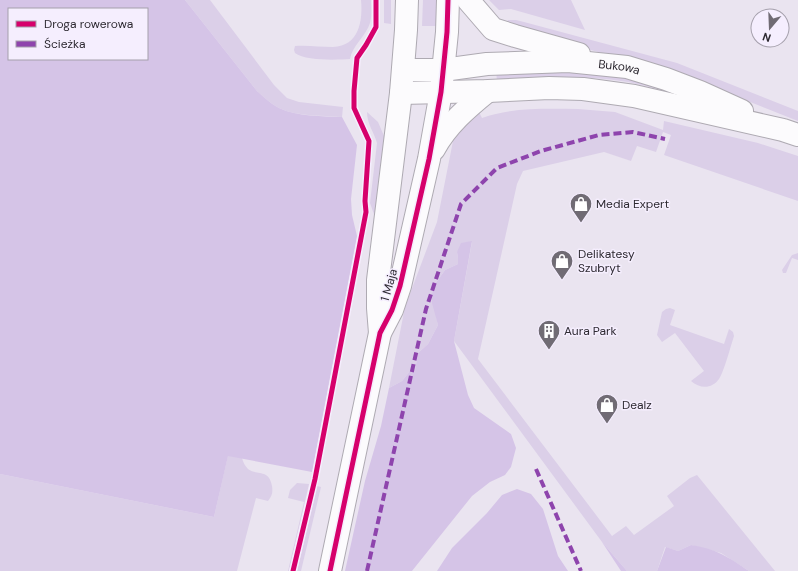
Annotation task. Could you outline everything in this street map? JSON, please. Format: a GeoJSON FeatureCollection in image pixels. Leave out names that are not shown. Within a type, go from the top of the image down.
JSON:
{"type":"FeatureCollection","features":[{"type":"Feature","properties":{"kind":"street","name":"1 Maja"},"geometry":{"type":"LineString","coordinates":[[380,333],[378,280],[401,93],[407,0]]}},
{"type":"Feature","properties":{"kind":"street","name":"1 Maja"},"geometry":{"type":"LineString","coordinates":[[330,571],[380,333],[392,310],[400,286],[429,159],[441,92],[447,32],[448,0]]}},
{"type":"Feature","properties":{"kind":"street"},"geometry":{"type":"LineString","coordinates":[[468,0],[493,29],[627,67]]}},
{"type":"Feature","properties":{"kind":"street","name":"Bukowa"},"geometry":{"type":"LineString","coordinates":[[403,70],[443,70],[488,64],[568,61],[627,67],[666,79],[700,92],[790,132]]}},
{"type":"Feature","properties":{"kind":"street","name":"Bukowa"},"geometry":{"type":"LineString","coordinates":[[401,93],[549,88],[583,89],[634,96],[790,132]]}},
{"type":"Feature","properties":{"kind":"street"},"geometry":{"type":"LineString","coordinates":[[429,159],[452,123],[467,108],[488,91]]}},
{"type":"Feature","properties":{"kind":"shaded area"},"geometry":{"type":"Polygon","coordinates":[[[0,0],[185,0],[257,91],[273,104],[286,111],[310,116],[342,117],[357,145],[351,199],[352,215],[357,236],[312,472],[228,456],[214,517],[0,474],[0,0]]]}},
{"type":"Feature","properties":{"kind":"shaded area"},"geometry":{"type":"Polygon","coordinates":[[[185,0],[210,0],[274,85],[287,98],[299,102],[343,107],[342,117],[294,113],[279,108],[270,102],[257,91],[185,0]]]}},
{"type":"Feature","properties":{"kind":"shaded area"},"geometry":{"type":"Polygon","coordinates":[[[361,0],[371,0],[371,20],[368,28],[353,50],[350,59],[313,59],[300,56],[295,53],[295,46],[333,47],[342,46],[349,42],[358,31],[360,24],[361,0]]]}},
{"type":"Feature","properties":{"kind":"shaded area"},"geometry":{"type":"Polygon","coordinates":[[[384,0],[391,0],[391,24],[384,23],[384,0]]]}},
{"type":"Feature","properties":{"kind":"shaded area"},"geometry":{"type":"Polygon","coordinates":[[[423,0],[438,0],[437,26],[422,26],[423,0]]]}},
{"type":"Feature","properties":{"kind":"shaded area"},"geometry":{"type":"Polygon","coordinates":[[[489,0],[571,0],[585,30],[511,9],[499,10],[489,0]]]}},
{"type":"Feature","properties":{"kind":"shaded area"},"geometry":{"type":"Polygon","coordinates":[[[508,20],[524,22],[677,63],[798,111],[798,121],[677,73],[504,27],[508,20]]]}},
{"type":"Feature","properties":{"kind":"shaded area"},"geometry":{"type":"Polygon","coordinates":[[[535,66],[633,79],[696,101],[662,90],[628,82],[595,78],[530,78],[497,82],[496,69],[535,66]]]}},
{"type":"Feature","properties":{"kind":"shaded area"},"geometry":{"type":"Polygon","coordinates":[[[578,109],[615,112],[663,130],[664,121],[758,143],[798,156],[798,201],[664,155],[671,135],[663,132],[656,152],[637,146],[631,161],[604,152],[523,171],[517,184],[478,359],[612,536],[626,526],[634,535],[674,506],[667,496],[690,478],[697,475],[775,571],[749,571],[721,553],[691,545],[678,551],[665,547],[657,571],[627,571],[602,542],[454,341],[472,242],[457,252],[458,264],[445,270],[435,284],[436,315],[438,325],[428,344],[418,353],[415,371],[410,371],[402,381],[389,388],[405,307],[437,222],[454,136],[478,110],[482,118],[493,114],[517,110],[578,109]]]}},
{"type":"Feature","properties":{"kind":"shaded area"},"geometry":{"type":"Polygon","coordinates":[[[367,112],[378,122],[384,136],[376,220],[370,203],[377,143],[369,124],[367,112]]]}},
{"type":"Feature","properties":{"kind":"shaded area"},"geometry":{"type":"Polygon","coordinates":[[[472,241],[454,341],[468,395],[474,408],[511,434],[516,448],[511,467],[505,475],[490,482],[472,496],[412,571],[345,571],[365,481],[381,426],[389,388],[402,381],[410,371],[415,370],[418,353],[428,344],[438,325],[432,303],[432,294],[435,284],[445,270],[458,264],[457,252],[461,243],[472,241]]]}},
{"type":"Feature","properties":{"kind":"shaded area"},"geometry":{"type":"Polygon","coordinates":[[[798,253],[798,260],[792,258],[786,273],[783,273],[782,270],[792,255],[798,253]]]}},
{"type":"Feature","properties":{"kind":"shaded area"},"geometry":{"type":"Polygon","coordinates":[[[670,308],[675,310],[670,325],[724,344],[729,329],[733,332],[734,336],[723,371],[719,379],[713,385],[702,387],[691,381],[704,371],[675,333],[662,342],[657,335],[662,312],[670,308]]]}},
{"type":"Feature","properties":{"kind":"shaded area"},"geometry":{"type":"Polygon","coordinates":[[[228,455],[242,458],[248,469],[266,475],[271,481],[272,488],[272,494],[268,501],[256,498],[237,571],[0,571],[0,474],[214,517],[228,455]]]}},
{"type":"Feature","properties":{"kind":"shaded area"},"geometry":{"type":"Polygon","coordinates":[[[297,483],[309,484],[288,571],[304,502],[288,498],[290,490],[297,483]]]}},
{"type":"Feature","properties":{"kind":"shaded area"},"geometry":{"type":"Polygon","coordinates":[[[317,486],[321,487],[301,571],[297,571],[317,486]]]}},
{"type":"Feature","properties":{"kind":"shaded area"},"geometry":{"type":"Polygon","coordinates":[[[517,489],[531,494],[543,509],[558,556],[568,571],[437,571],[452,548],[487,513],[502,495],[517,489]]]}},
{"type":"Feature","properties":{"kind":"shaded area"},"geometry":{"type":"Polygon","coordinates":[[[602,542],[627,571],[621,571],[602,542]]]}},
{"type":"Feature","properties":{"kind":"shaded area"},"geometry":{"type":"Polygon","coordinates":[[[691,545],[722,554],[749,571],[657,571],[666,547],[678,551],[691,545]]]}},
{"type":"Feature","properties":{"kind":"marked path"},"geometry":{"type":"LineString","coordinates":[[367,571],[426,309],[461,204],[497,168],[541,151],[599,135],[633,132],[665,139]]}},
{"type":"Feature","properties":{"kind":"marked path"},"geometry":{"type":"LineString","coordinates":[[536,469],[581,571]]}},
{"type":"Feature","properties":{"kind":"cycle path"},"geometry":{"type":"LineString","coordinates":[[293,571],[315,479],[366,212],[365,201],[369,141],[354,108],[354,91],[357,58],[376,27],[376,0]]}},
{"type":"Feature","properties":{"kind":"cycle path"},"geometry":{"type":"LineString","coordinates":[[330,571],[380,333],[392,310],[400,286],[429,159],[441,92],[447,32],[448,0]]}},
{"type":"Feature","properties":{"kind":"place","name":"Media Expert"},"geometry":{"type":"Point","coordinates":[581,224]}},
{"type":"Feature","properties":{"kind":"place","name":"Delikatesy Szubryt"},"geometry":{"type":"Point","coordinates":[562,280]}},
{"type":"Feature","properties":{"kind":"place","name":"Aura Park"},"geometry":{"type":"Point","coordinates":[549,350]}},
{"type":"Feature","properties":{"kind":"place","name":"Dealz"},"geometry":{"type":"Point","coordinates":[607,424]}}]}
